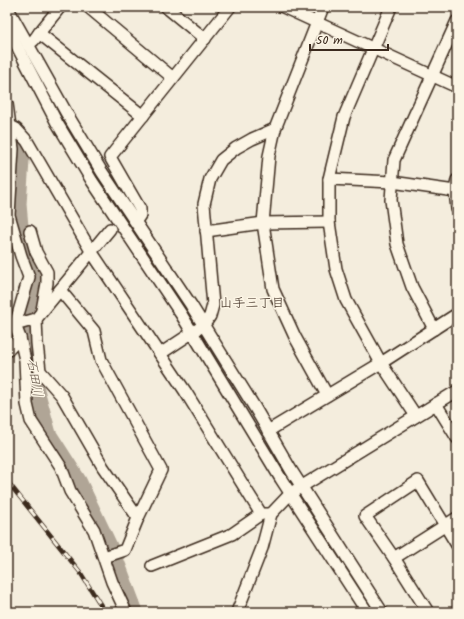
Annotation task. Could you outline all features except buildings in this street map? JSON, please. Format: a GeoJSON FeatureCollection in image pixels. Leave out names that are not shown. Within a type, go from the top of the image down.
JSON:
{"type":"FeatureCollection","features":[{"type":"Feature","properties":{"kind":"street"},"geometry":{"type":"LineString","coordinates":[[7,7],[102,172],[204,325],[291,470],[303,486],[382,612]]}},
{"type":"Feature","properties":{"kind":"street"},"geometry":{"type":"LineString","coordinates":[[28,45],[34,40],[60,7]]}},
{"type":"Feature","properties":{"kind":"street"},"geometry":{"type":"LineString","coordinates":[[88,7],[173,78]]}},
{"type":"Feature","properties":{"kind":"street"},"geometry":{"type":"LineString","coordinates":[[166,7],[205,39]]}},
{"type":"Feature","properties":{"kind":"street"},"geometry":{"type":"LineString","coordinates":[[136,221],[140,216],[140,209],[110,157],[230,7]]}},
{"type":"Feature","properties":{"kind":"street"},"geometry":{"type":"LineString","coordinates":[[283,7],[457,87]]}},
{"type":"Feature","properties":{"kind":"street"},"geometry":{"type":"LineString","coordinates":[[324,7],[316,23],[275,129],[269,156],[263,223],[273,289],[295,337],[327,395]]}},
{"type":"Feature","properties":{"kind":"street"},"geometry":{"type":"LineString","coordinates":[[392,7],[344,117],[329,179],[329,222],[336,269],[346,300],[381,363],[416,416]]}},
{"type":"Feature","properties":{"kind":"street"},"geometry":{"type":"LineString","coordinates":[[434,329],[412,287],[397,244],[391,200],[392,182],[394,160],[457,21]]}},
{"type":"Feature","properties":{"kind":"street"},"geometry":{"type":"LineString","coordinates":[[7,27],[57,123],[92,181],[192,332],[291,493],[367,612]]}},
{"type":"Feature","properties":{"kind":"street"},"geometry":{"type":"LineString","coordinates":[[39,33],[143,116]]}},
{"type":"Feature","properties":{"kind":"street"},"geometry":{"type":"LineString","coordinates":[[7,104],[13,149],[9,215],[29,277],[11,324]]}},
{"type":"Feature","properties":{"kind":"street"},"geometry":{"type":"LineString","coordinates":[[9,126],[16,129],[26,140],[91,251],[266,514],[262,548],[237,612]]}},
{"type":"Feature","properties":{"kind":"street"},"geometry":{"type":"LineString","coordinates":[[160,354],[204,325],[210,316],[213,305],[206,231],[205,199],[210,179],[222,160],[236,148],[275,129]]}},
{"type":"Feature","properties":{"kind":"street"},"geometry":{"type":"LineString","coordinates":[[329,179],[456,186],[457,210]]}},
{"type":"Feature","properties":{"kind":"street"},"geometry":{"type":"LineString","coordinates":[[206,231],[263,223],[329,222]]}},
{"type":"Feature","properties":{"kind":"street"},"geometry":{"type":"LineString","coordinates":[[11,324],[39,316],[110,229]]}},
{"type":"Feature","properties":{"kind":"street"},"geometry":{"type":"LineString","coordinates":[[30,231],[36,252],[47,272],[47,283],[39,316],[37,343],[40,371]]}},
{"type":"Feature","properties":{"kind":"street"},"geometry":{"type":"LineString","coordinates":[[60,290],[94,331],[101,360],[161,470],[138,518],[125,550],[104,557]]}},
{"type":"Feature","properties":{"kind":"street"},"geometry":{"type":"LineString","coordinates":[[268,430],[381,363],[457,314]]}},
{"type":"Feature","properties":{"kind":"street"},"geometry":{"type":"LineString","coordinates":[[11,324],[20,338],[25,360],[27,404],[31,421],[61,467],[70,490],[94,530],[112,582],[126,612]]}},
{"type":"Feature","properties":{"kind":"street"},"geometry":{"type":"LineString","coordinates":[[7,351],[20,338]]}},
{"type":"Feature","properties":{"kind":"street"},"geometry":{"type":"LineString","coordinates":[[25,360],[40,371],[62,396],[102,468],[138,518]]}},
{"type":"Feature","properties":{"kind":"street"},"geometry":{"type":"LineString","coordinates":[[152,566],[232,534],[266,514],[291,493],[457,391]]}},
{"type":"Feature","properties":{"kind":"street"},"geometry":{"type":"LineString","coordinates":[[436,404],[457,438]]}},
{"type":"Feature","properties":{"kind":"street"},"geometry":{"type":"LineString","coordinates":[[428,612],[394,558],[365,516],[418,481],[457,545]]}},
{"type":"Feature","properties":{"kind":"street"},"geometry":{"type":"LineString","coordinates":[[394,558],[457,518]]}},
{"type":"Feature","properties":{"kind":"waterway","name":"石田川"},"geometry":{"type":"LineString","coordinates":[[7,134],[9,133],[21,146],[17,204],[20,237],[38,279],[25,312],[33,383],[47,434],[77,481],[114,559],[134,612]]}},
{"type":"Feature","properties":{"kind":"railway"},"geometry":{"type":"LineString","coordinates":[[7,481],[80,572],[105,612]]}},
{"type":"Feature","properties":{"kind":"district","name":"山手三丁目"},"geometry":{"type":"Point","coordinates":[252,303]}}]}
